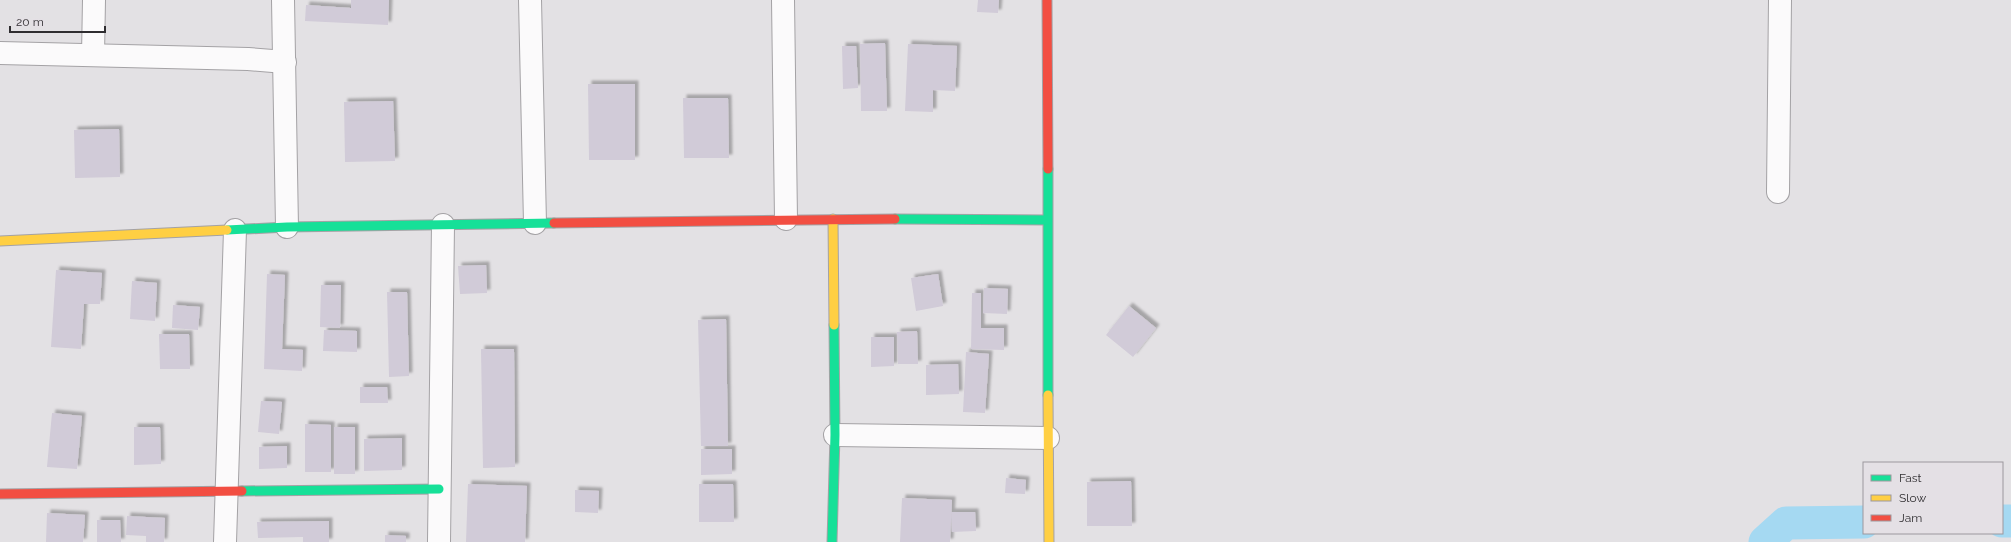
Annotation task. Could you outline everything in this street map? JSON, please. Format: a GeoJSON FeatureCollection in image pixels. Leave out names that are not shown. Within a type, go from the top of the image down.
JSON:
{"type":"FeatureCollection","features":[{"type":"Feature","properties":{"kind":"street"},"geometry":{"type":"LineString","coordinates":[[93,55],[94,0]]}},
{"type":"Feature","properties":{"kind":"street"},"geometry":{"type":"LineString","coordinates":[[283,0],[287,226]]}},
{"type":"Feature","properties":{"kind":"street"},"geometry":{"type":"LineString","coordinates":[[530,0],[535,223]]}},
{"type":"Feature","properties":{"kind":"street"},"geometry":{"type":"LineString","coordinates":[[783,0],[786,219]]}},
{"type":"Feature","properties":{"kind":"street"},"geometry":{"type":"LineString","coordinates":[[1047,0],[1049,542]]}},
{"type":"Feature","properties":{"kind":"street"},"geometry":{"type":"LineString","coordinates":[[1778,192],[1780,0]]}},
{"type":"Feature","properties":{"kind":"street"},"geometry":{"type":"LineString","coordinates":[[0,53],[285,62]]}},
{"type":"Feature","properties":{"kind":"street"},"geometry":{"type":"LineString","coordinates":[[0,241],[235,230],[287,226],[786,219],[1047,220]]}},
{"type":"Feature","properties":{"kind":"street"},"geometry":{"type":"LineString","coordinates":[[832,542],[835,435],[833,219]]}},
{"type":"Feature","properties":{"kind":"street"},"geometry":{"type":"LineString","coordinates":[[439,542],[443,225]]}},
{"type":"Feature","properties":{"kind":"street"},"geometry":{"type":"LineString","coordinates":[[225,542],[235,230]]}},
{"type":"Feature","properties":{"kind":"street"},"geometry":{"type":"LineString","coordinates":[[835,435],[1048,438]]}},
{"type":"Feature","properties":{"kind":"street"},"geometry":{"type":"LineString","coordinates":[[0,494],[439,489]]}},
{"type":"Feature","properties":{"kind":"building"},"geometry":{"type":"Polygon","coordinates":[[[351,0],[389,0],[388,25],[305,21],[306,5],[351,8],[351,0]]]}},
{"type":"Feature","properties":{"kind":"building"},"geometry":{"type":"Polygon","coordinates":[[[978,0],[999,0],[998,13],[977,12],[978,0]]]}},
{"type":"Feature","properties":{"kind":"building"},"geometry":{"type":"Polygon","coordinates":[[[885,43],[887,111],[861,111],[860,44],[885,43]]]}},
{"type":"Feature","properties":{"kind":"building"},"geometry":{"type":"Polygon","coordinates":[[[908,44],[957,46],[955,91],[933,90],[933,112],[905,111],[908,44]]]}},
{"type":"Feature","properties":{"kind":"building"},"geometry":{"type":"Polygon","coordinates":[[[842,46],[856,46],[858,88],[843,89],[842,46]]]}},
{"type":"Feature","properties":{"kind":"building"},"geometry":{"type":"Polygon","coordinates":[[[588,84],[635,84],[635,160],[589,160],[588,84]]]}},
{"type":"Feature","properties":{"kind":"building"},"geometry":{"type":"Polygon","coordinates":[[[683,98],[728,98],[729,158],[684,158],[683,98]]]}},
{"type":"Feature","properties":{"kind":"building"},"geometry":{"type":"Polygon","coordinates":[[[393,101],[395,161],[345,162],[344,102],[393,101]]]}},
{"type":"Feature","properties":{"kind":"building"},"geometry":{"type":"Polygon","coordinates":[[[119,129],[120,177],[75,178],[74,130],[119,129]]]}},
{"type":"Feature","properties":{"kind":"building"},"geometry":{"type":"Polygon","coordinates":[[[486,265],[487,293],[460,294],[458,266],[486,265]]]}},
{"type":"Feature","properties":{"kind":"building"},"geometry":{"type":"Polygon","coordinates":[[[56,270],[102,273],[100,304],[84,304],[81,349],[51,347],[56,270]]]}},
{"type":"Feature","properties":{"kind":"building"},"geometry":{"type":"Polygon","coordinates":[[[267,274],[285,275],[282,349],[303,350],[302,371],[264,369],[267,274]]]}},
{"type":"Feature","properties":{"kind":"building"},"geometry":{"type":"Polygon","coordinates":[[[938,274],[943,306],[916,311],[911,278],[938,274]]]}},
{"type":"Feature","properties":{"kind":"building"},"geometry":{"type":"Polygon","coordinates":[[[132,281],[157,283],[155,321],[130,319],[132,281]]]}},
{"type":"Feature","properties":{"kind":"building"},"geometry":{"type":"Polygon","coordinates":[[[321,285],[341,285],[340,328],[320,327],[321,285]]]}},
{"type":"Feature","properties":{"kind":"building"},"geometry":{"type":"Polygon","coordinates":[[[984,288],[1008,289],[1007,314],[983,313],[984,288]]]}},
{"type":"Feature","properties":{"kind":"building"},"geometry":{"type":"Polygon","coordinates":[[[387,292],[407,292],[409,376],[389,377],[387,292]]]}},
{"type":"Feature","properties":{"kind":"building"},"geometry":{"type":"Polygon","coordinates":[[[972,293],[981,293],[981,328],[1004,328],[1004,350],[971,349],[972,293]]]}},
{"type":"Feature","properties":{"kind":"building"},"geometry":{"type":"Polygon","coordinates":[[[173,305],[200,307],[198,330],[172,328],[173,305]]]}},
{"type":"Feature","properties":{"kind":"building"},"geometry":{"type":"Polygon","coordinates":[[[1129,306],[1156,328],[1133,357],[1106,335],[1129,306]]]}},
{"type":"Feature","properties":{"kind":"building"},"geometry":{"type":"Polygon","coordinates":[[[726,319],[728,446],[701,446],[698,320],[726,319]]]}},
{"type":"Feature","properties":{"kind":"building"},"geometry":{"type":"Polygon","coordinates":[[[324,330],[357,331],[357,352],[323,351],[324,330]]]}},
{"type":"Feature","properties":{"kind":"building"},"geometry":{"type":"Polygon","coordinates":[[[917,331],[918,364],[898,364],[897,332],[917,331]]]}},
{"type":"Feature","properties":{"kind":"building"},"geometry":{"type":"Polygon","coordinates":[[[159,334],[189,334],[190,369],[160,369],[159,334]]]}},
{"type":"Feature","properties":{"kind":"building"},"geometry":{"type":"Polygon","coordinates":[[[871,337],[894,337],[894,366],[871,367],[871,337]]]}},
{"type":"Feature","properties":{"kind":"building"},"geometry":{"type":"Polygon","coordinates":[[[481,349],[514,349],[515,467],[483,468],[481,349]]]}},
{"type":"Feature","properties":{"kind":"building"},"geometry":{"type":"Polygon","coordinates":[[[966,352],[989,354],[985,413],[963,412],[966,352]]]}},
{"type":"Feature","properties":{"kind":"building"},"geometry":{"type":"Polygon","coordinates":[[[958,364],[959,394],[926,395],[926,365],[958,364]]]}},
{"type":"Feature","properties":{"kind":"building"},"geometry":{"type":"Polygon","coordinates":[[[360,387],[387,387],[388,403],[360,403],[360,387]]]}},
{"type":"Feature","properties":{"kind":"building"},"geometry":{"type":"Polygon","coordinates":[[[261,401],[282,402],[279,434],[258,432],[261,401]]]}},
{"type":"Feature","properties":{"kind":"building"},"geometry":{"type":"Polygon","coordinates":[[[52,413],[82,416],[77,469],[47,467],[52,413]]]}},
{"type":"Feature","properties":{"kind":"building"},"geometry":{"type":"Polygon","coordinates":[[[305,424],[331,425],[331,472],[305,472],[305,424]]]}},
{"type":"Feature","properties":{"kind":"building"},"geometry":{"type":"Polygon","coordinates":[[[134,427],[160,427],[161,464],[134,465],[134,427]]]}},
{"type":"Feature","properties":{"kind":"building"},"geometry":{"type":"Polygon","coordinates":[[[334,427],[355,427],[355,474],[334,474],[334,427]]]}},
{"type":"Feature","properties":{"kind":"building"},"geometry":{"type":"Polygon","coordinates":[[[402,438],[402,470],[364,471],[364,439],[402,438]]]}},
{"type":"Feature","properties":{"kind":"building"},"geometry":{"type":"Polygon","coordinates":[[[287,446],[287,468],[259,469],[259,447],[287,446]]]}},
{"type":"Feature","properties":{"kind":"building"},"geometry":{"type":"Polygon","coordinates":[[[701,449],[732,449],[732,474],[701,475],[701,449]]]}},
{"type":"Feature","properties":{"kind":"building"},"geometry":{"type":"Polygon","coordinates":[[[1006,478],[1026,480],[1025,494],[1005,493],[1006,478]]]}},
{"type":"Feature","properties":{"kind":"building"},"geometry":{"type":"Polygon","coordinates":[[[1131,481],[1132,526],[1087,526],[1087,482],[1131,481]]]}},
{"type":"Feature","properties":{"kind":"building"},"geometry":{"type":"Polygon","coordinates":[[[468,484],[527,486],[525,542],[466,542],[468,484]]]}},
{"type":"Feature","properties":{"kind":"building"},"geometry":{"type":"Polygon","coordinates":[[[699,484],[733,484],[734,522],[699,522],[699,484]]]}},
{"type":"Feature","properties":{"kind":"building"},"geometry":{"type":"Polygon","coordinates":[[[575,490],[599,491],[598,513],[575,512],[575,490]]]}},
{"type":"Feature","properties":{"kind":"building"},"geometry":{"type":"Polygon","coordinates":[[[902,498],[952,500],[950,542],[900,542],[902,498]]]}},
{"type":"Feature","properties":{"kind":"building"},"geometry":{"type":"Polygon","coordinates":[[[951,512],[975,512],[976,531],[952,532],[951,512]]]}},
{"type":"Feature","properties":{"kind":"building"},"geometry":{"type":"Polygon","coordinates":[[[47,513],[85,515],[83,542],[46,542],[47,513]]]}},
{"type":"Feature","properties":{"kind":"building"},"geometry":{"type":"Polygon","coordinates":[[[127,516],[165,518],[164,542],[146,542],[146,536],[126,535],[127,516]]]}},
{"type":"Feature","properties":{"kind":"building"},"geometry":{"type":"Polygon","coordinates":[[[97,520],[120,520],[121,542],[97,542],[97,520]]]}},
{"type":"Feature","properties":{"kind":"building"},"geometry":{"type":"Polygon","coordinates":[[[329,521],[329,542],[303,542],[303,537],[258,538],[257,522],[329,521]]]}},
{"type":"Feature","properties":{"kind":"building"},"geometry":{"type":"Polygon","coordinates":[[[385,535],[406,536],[406,542],[385,542],[385,535]]]}},
{"type":"Feature","properties":{"kind":"waterway"},"geometry":{"type":"LineString","coordinates":[[2003,521],[2011,521]]}},
{"type":"Feature","properties":{"kind":"waterway"},"geometry":{"type":"LineString","coordinates":[[1765,542],[1786,523],[1863,522]]}},
{"type":"Feature","properties":{"kind":"traffic: fast"},"geometry":{"type":"LineString","coordinates":[[1048,169],[1048,395]]}},
{"type":"Feature","properties":{"kind":"traffic: fast"},"geometry":{"type":"LineString","coordinates":[[895,219],[1047,220]]}},
{"type":"Feature","properties":{"kind":"traffic: fast"},"geometry":{"type":"LineString","coordinates":[[227,230],[287,227],[554,223]]}},
{"type":"Feature","properties":{"kind":"traffic: fast"},"geometry":{"type":"LineString","coordinates":[[832,542],[835,435],[834,325]]}},
{"type":"Feature","properties":{"kind":"traffic: fast"},"geometry":{"type":"LineString","coordinates":[[242,491],[439,489]]}},
{"type":"Feature","properties":{"kind":"traffic: slow"},"geometry":{"type":"LineString","coordinates":[[833,219],[834,325]]}},
{"type":"Feature","properties":{"kind":"traffic: slow"},"geometry":{"type":"LineString","coordinates":[[0,241],[227,230]]}},
{"type":"Feature","properties":{"kind":"traffic: slow"},"geometry":{"type":"LineString","coordinates":[[1048,395],[1049,542]]}},
{"type":"Feature","properties":{"kind":"traffic: jam"},"geometry":{"type":"LineString","coordinates":[[1047,0],[1048,169]]}},
{"type":"Feature","properties":{"kind":"traffic: jam"},"geometry":{"type":"LineString","coordinates":[[554,223],[895,219]]}},
{"type":"Feature","properties":{"kind":"traffic: jam"},"geometry":{"type":"LineString","coordinates":[[0,494],[242,491]]}}]}
